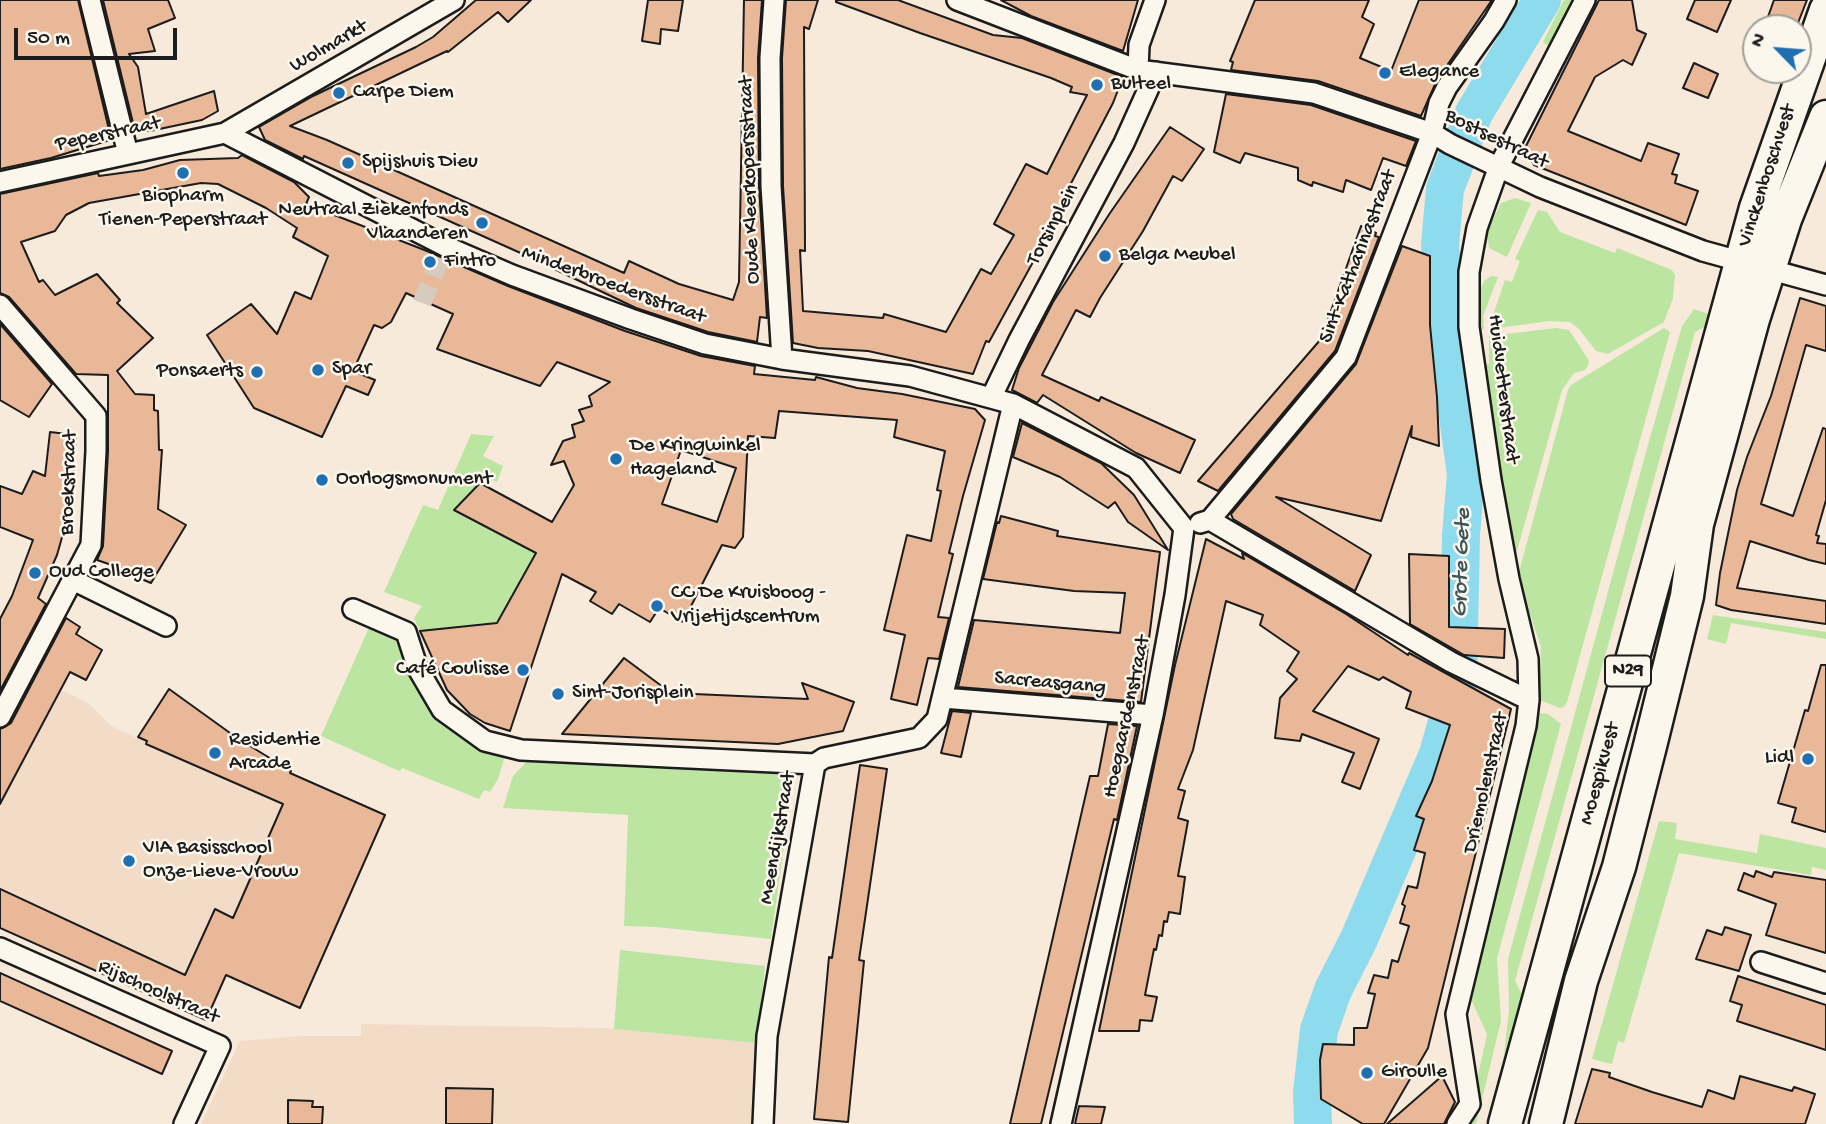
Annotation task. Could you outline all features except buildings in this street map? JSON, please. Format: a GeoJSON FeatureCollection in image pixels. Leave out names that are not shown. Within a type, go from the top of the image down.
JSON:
{"type":"FeatureCollection","features":[{"type":"Feature","properties":{"kind":"main road","name":"Vinckenboschvest"},"geometry":{"type":"LineString","coordinates":[[1755,265],[1764,183],[1826,10]]}},
{"type":"Feature","properties":{"kind":"main road","name":"Vinckenboschvest"},"geometry":{"type":"LineString","coordinates":[[1755,265],[1785,219],[1826,117]]}},
{"type":"Feature","properties":{"kind":"main road","name":"Moespikvest"},"geometry":{"type":"LineString","coordinates":[[1505,1124],[1755,265]]}},
{"type":"Feature","properties":{"kind":"main road","name":"Moespikvest"},"geometry":{"type":"LineString","coordinates":[[1546,1124],[1581,981],[1619,867],[1687,596],[1697,524],[1755,265]]}},
{"type":"Feature","properties":{"kind":"street"},"geometry":{"type":"LineString","coordinates":[[90,0],[128,154]]}},
{"type":"Feature","properties":{"kind":"street","name":"Wolmarkt"},"geometry":{"type":"LineString","coordinates":[[225,133],[454,0]]}},
{"type":"Feature","properties":{"kind":"street","name":"Oude Kleerkopersstraat"},"geometry":{"type":"LineString","coordinates":[[774,0],[770,58],[771,186],[782,359]]}},
{"type":"Feature","properties":{"kind":"street","name":"Bostsestraat"},"geometry":{"type":"LineString","coordinates":[[957,0],[1147,71],[1314,93],[1432,133],[1540,187],[1703,251],[1826,285]]}},
{"type":"Feature","properties":{"kind":"street","name":"Torsinplein"},"geometry":{"type":"LineString","coordinates":[[991,398],[1124,143],[1147,71],[1139,45],[1155,0]]}},
{"type":"Feature","properties":{"kind":"street","name":"Sint-Katharinastraat"},"geometry":{"type":"LineString","coordinates":[[1210,520],[1346,357],[1432,133],[1434,116],[1447,87],[1506,0]]}},
{"type":"Feature","properties":{"kind":"street","name":"Huidvetterstraat"},"geometry":{"type":"LineString","coordinates":[[1529,700],[1528,659],[1509,579],[1491,480],[1469,327],[1469,272],[1477,228],[1499,166],[1585,0]]}},
{"type":"Feature","properties":{"kind":"street","name":"Peperstraat"},"geometry":{"type":"LineString","coordinates":[[0,181],[225,133]]}},
{"type":"Feature","properties":{"kind":"street","name":"Minderbroedersstraat"},"geometry":{"type":"LineString","coordinates":[[225,133],[445,246],[512,275],[631,319],[705,344],[782,359],[910,376],[1013,404]]}},
{"type":"Feature","properties":{"kind":"street","name":"Broekstraat"},"geometry":{"type":"LineString","coordinates":[[0,305],[96,415],[92,545],[0,717]]}},
{"type":"Feature","properties":{"kind":"street"},"geometry":{"type":"LineString","coordinates":[[1013,404],[1136,468],[1184,528],[1210,520]]}},
{"type":"Feature","properties":{"kind":"street","name":"Meendijkstraat"},"geometry":{"type":"LineString","coordinates":[[763,1124],[767,1036],[815,764],[824,758],[919,738],[937,719],[1013,404]]}},
{"type":"Feature","properties":{"kind":"street","name":"Driemolenstraat"},"geometry":{"type":"LineString","coordinates":[[1210,520],[1458,665],[1529,700],[1456,1014],[1470,1104],[1457,1124]]}},
{"type":"Feature","properties":{"kind":"street","name":"Hoegaardenstraat"},"geometry":{"type":"LineString","coordinates":[[1061,1124],[1153,715],[1184,528]]}},
{"type":"Feature","properties":{"kind":"street"},"geometry":{"type":"LineString","coordinates":[[74,580],[166,626]]}},
{"type":"Feature","properties":{"kind":"street"},"geometry":{"type":"LineString","coordinates":[[353,609],[406,632],[418,669],[442,710],[485,741],[521,750],[815,764]]}},
{"type":"Feature","properties":{"kind":"street","name":"Sacreasgang"},"geometry":{"type":"LineString","coordinates":[[943,698],[1153,715]]}},
{"type":"Feature","properties":{"kind":"street","name":"Rijschoolstraat"},"geometry":{"type":"LineString","coordinates":[[0,947],[220,1046],[184,1124]]}},
{"type":"Feature","properties":{"kind":"street"},"geometry":{"type":"LineString","coordinates":[[1761,962],[1826,983]]}},
{"type":"Feature","properties":{"kind":"shaded area","name":"VIA Basisschool Onze-Lieve-Vrouw"},"geometry":{"type":"Polygon","coordinates":[[[31,675],[89,704],[111,726],[283,805],[233,917],[248,925],[206,1020],[0,928],[0,732],[31,675]]]}},
{"type":"Feature","properties":{"kind":"shaded area"},"geometry":{"type":"Polygon","coordinates":[[[361,1024],[606,1028],[757,1043],[751,1124],[201,1124],[240,1041],[304,1036],[361,1036],[361,1024]]]}},
{"type":"Feature","properties":{"kind":"green space"},"geometry":{"type":"Polygon","coordinates":[[[1564,0],[1574,0],[1551,48],[1543,42],[1564,0]]]}},
{"type":"Feature","properties":{"kind":"green space"},"geometry":{"type":"Polygon","coordinates":[[[1515,198],[1531,203],[1507,257],[1489,248],[1487,231],[1501,203],[1515,198]]]}},
{"type":"Feature","properties":{"kind":"green space"},"geometry":{"type":"Polygon","coordinates":[[[1538,210],[1547,212],[1560,232],[1615,253],[1617,248],[1672,270],[1675,275],[1673,298],[1664,322],[1608,354],[1596,351],[1570,322],[1549,321],[1491,329],[1505,280],[1512,282],[1520,261],[1515,259],[1538,210]]]}},
{"type":"Feature","properties":{"kind":"green space"},"geometry":{"type":"Polygon","coordinates":[[[1491,276],[1498,277],[1483,316],[1484,329],[1481,330],[1478,324],[1478,295],[1484,281],[1491,276]]]}},
{"type":"Feature","properties":{"kind":"green space"},"geometry":{"type":"Polygon","coordinates":[[[1694,309],[1712,315],[1708,325],[1695,332],[1631,562],[1515,981],[1524,998],[1497,1124],[1487,1124],[1504,1055],[1509,1010],[1508,959],[1649,441],[1682,326],[1694,309]]]}},
{"type":"Feature","properties":{"kind":"green space"},"geometry":{"type":"Polygon","coordinates":[[[1556,328],[1569,330],[1589,364],[1585,370],[1574,373],[1562,390],[1517,551],[1513,551],[1483,366],[1489,364],[1489,336],[1556,328]]]}},
{"type":"Feature","properties":{"kind":"green space"},"geometry":{"type":"Polygon","coordinates":[[[1664,328],[1670,332],[1567,702],[1560,708],[1539,700],[1541,647],[1519,581],[1519,572],[1568,390],[1571,385],[1664,328]]]}},
{"type":"Feature","properties":{"kind":"green space"},"geometry":{"type":"Polygon","coordinates":[[[471,434],[494,436],[483,456],[503,466],[497,482],[483,476],[455,510],[536,553],[497,623],[420,631],[414,618],[422,606],[384,592],[423,505],[438,510],[471,434]]]}},
{"type":"Feature","properties":{"kind":"green space"},"geometry":{"type":"Polygon","coordinates":[[[1713,615],[1826,632],[1826,639],[1731,623],[1726,644],[1707,639],[1713,615]]]}},
{"type":"Feature","properties":{"kind":"green space"},"geometry":{"type":"Polygon","coordinates":[[[371,623],[396,641],[410,675],[436,717],[459,736],[505,756],[498,779],[490,792],[484,790],[479,799],[402,768],[400,771],[392,768],[321,736],[371,623]]]}},
{"type":"Feature","properties":{"kind":"green space"},"geometry":{"type":"Polygon","coordinates":[[[1548,714],[1561,724],[1497,958],[1501,1021],[1476,1124],[1465,1124],[1469,1117],[1487,1034],[1468,993],[1535,715],[1548,714]]]}},
{"type":"Feature","properties":{"kind":"green space"},"geometry":{"type":"Polygon","coordinates":[[[532,756],[794,774],[771,939],[624,926],[628,815],[503,808],[513,776],[532,756]]]}},
{"type":"Feature","properties":{"kind":"green space"},"geometry":{"type":"Polygon","coordinates":[[[1659,821],[1677,823],[1675,839],[1757,853],[1760,834],[1826,848],[1826,870],[1812,867],[1811,875],[1679,853],[1624,1043],[1618,1041],[1612,1064],[1592,1059],[1659,821]]]}},
{"type":"Feature","properties":{"kind":"green space"},"geometry":{"type":"Polygon","coordinates":[[[620,950],[765,966],[757,1043],[614,1029],[620,950]]]}},
{"type":"Feature","properties":{"kind":"waterway","name":"Grote Gete"},"geometry":{"type":"LineString","coordinates":[[1313,1124],[1312,1093],[1319,1030],[1333,990],[1359,939],[1438,754],[1458,683],[1461,535],[1466,474],[1448,345],[1440,245],[1445,189],[1474,113],[1542,0]]}},
{"type":"Feature","properties":{"kind":"tunnel"},"geometry":{"type":"LineString","coordinates":[[422,303],[445,246]]}},
{"type":"Feature","properties":{"kind":"place","name":"Elegance"},"geometry":{"type":"Point","coordinates":[1385,73]}},
{"type":"Feature","properties":{"kind":"place","name":"Bulteel"},"geometry":{"type":"Point","coordinates":[1097,85]}},
{"type":"Feature","properties":{"kind":"place","name":"Carpe Diem"},"geometry":{"type":"Point","coordinates":[339,93]}},
{"type":"Feature","properties":{"kind":"place","name":"Spijshuis Dieu"},"geometry":{"type":"Point","coordinates":[348,163]}},
{"type":"Feature","properties":{"kind":"place","name":"Biopharm Tienen-Peperstraat"},"geometry":{"type":"Point","coordinates":[183,173]}},
{"type":"Feature","properties":{"kind":"place","name":"Neutraal Ziekenfonds Vlaanderen"},"geometry":{"type":"Point","coordinates":[482,223]}},
{"type":"Feature","properties":{"kind":"place","name":"Belga Meubel"},"geometry":{"type":"Point","coordinates":[1105,256]}},
{"type":"Feature","properties":{"kind":"place","name":"Fintro"},"geometry":{"type":"Point","coordinates":[430,262]}},
{"type":"Feature","properties":{"kind":"place","name":"Spar"},"geometry":{"type":"Point","coordinates":[318,370]}},
{"type":"Feature","properties":{"kind":"place","name":"Ponsaerts"},"geometry":{"type":"Point","coordinates":[257,372]}},
{"type":"Feature","properties":{"kind":"place","name":"De Kringwinkel Hageland"},"geometry":{"type":"Point","coordinates":[616,459]}},
{"type":"Feature","properties":{"kind":"place","name":"Oorlogsmonument"},"geometry":{"type":"Point","coordinates":[322,480]}},
{"type":"Feature","properties":{"kind":"place","name":"Oud College"},"geometry":{"type":"Point","coordinates":[35,573]}},
{"type":"Feature","properties":{"kind":"place","name":"CC De Kruisboog - Vrijetijdscentrum"},"geometry":{"type":"Point","coordinates":[657,606]}},
{"type":"Feature","properties":{"kind":"place","name":"Café Coulisse"},"geometry":{"type":"Point","coordinates":[523,670]}},
{"type":"Feature","properties":{"kind":"place","name":"Sint-Jorisplein"},"geometry":{"type":"Point","coordinates":[558,694]}},
{"type":"Feature","properties":{"kind":"place","name":"Residentie Arcade"},"geometry":{"type":"Point","coordinates":[215,753]}},
{"type":"Feature","properties":{"kind":"place","name":"Lidl"},"geometry":{"type":"Point","coordinates":[1808,759]}},
{"type":"Feature","properties":{"kind":"place","name":"VIA Basisschool Onze-Lieve-Vrouw"},"geometry":{"type":"Point","coordinates":[129,861]}},
{"type":"Feature","properties":{"kind":"place","name":"Giroulle"},"geometry":{"type":"Point","coordinates":[1367,1073]}}]}
